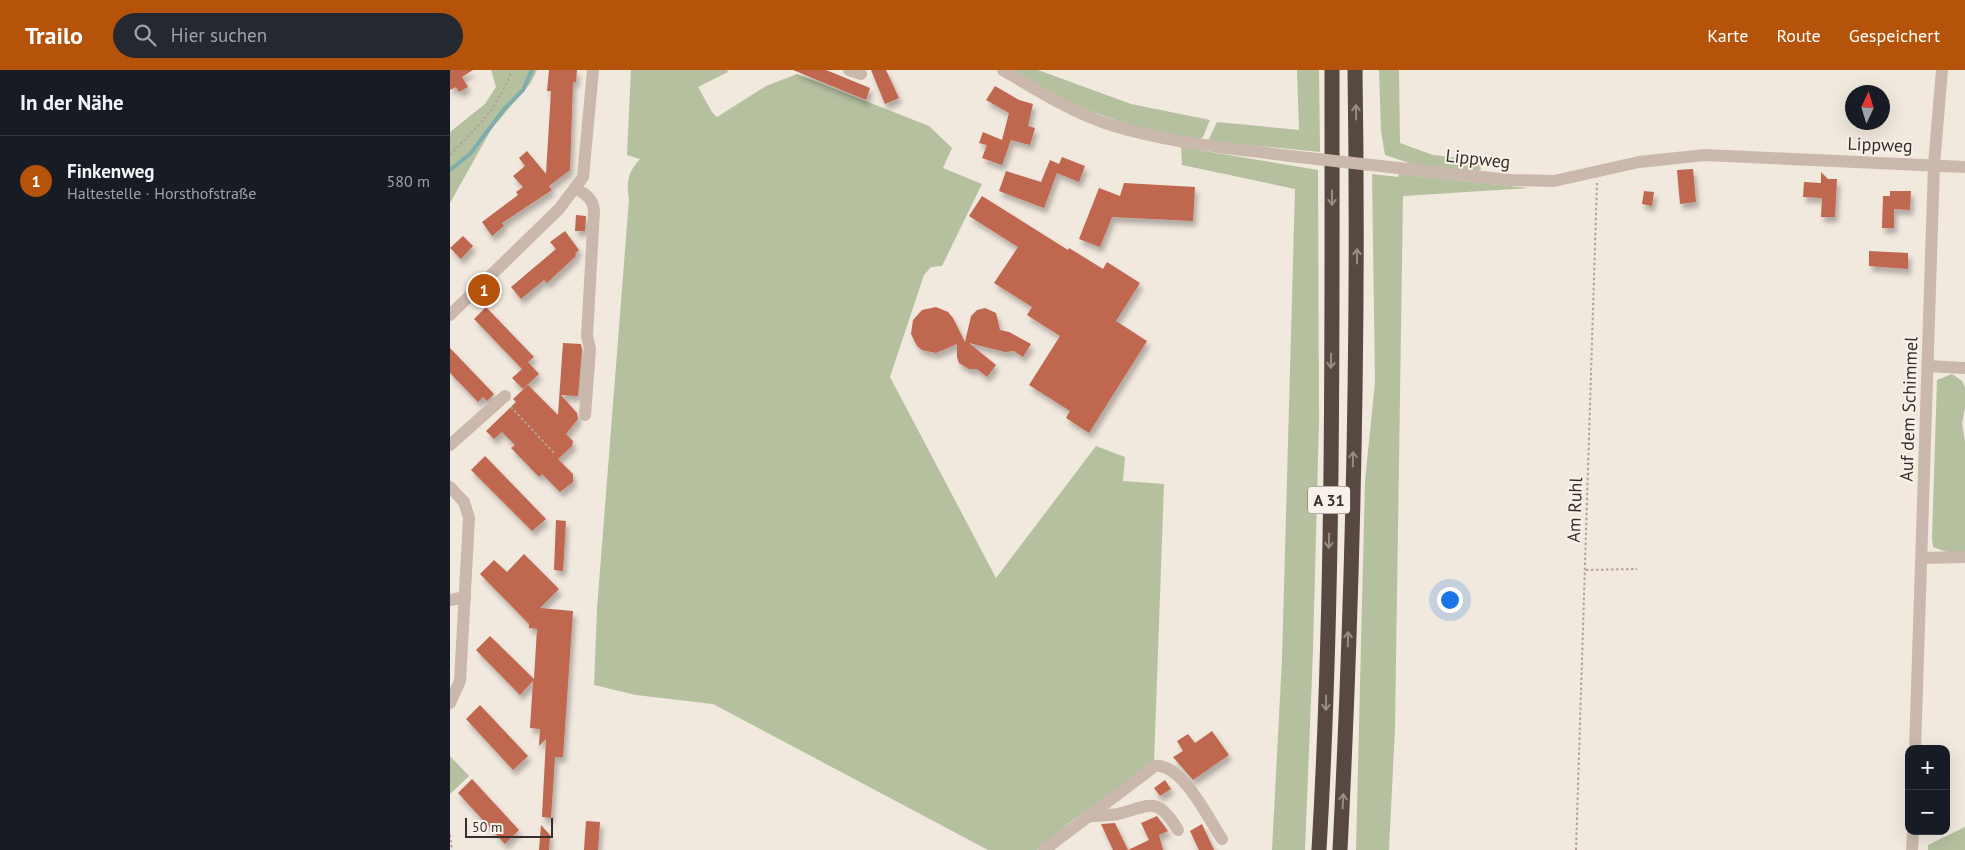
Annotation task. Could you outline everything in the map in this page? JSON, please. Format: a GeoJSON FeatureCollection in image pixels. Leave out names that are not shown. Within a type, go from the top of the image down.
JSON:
{"type":"FeatureCollection","features":[{"type":"Feature","properties":{"kind":"highway","name":"A 31"},"geometry":{"type":"LineString","coordinates":[[1319,850],[1326,741],[1332,311],[1332,70]]}},
{"type":"Feature","properties":{"kind":"highway","name":"A 31"},"geometry":{"type":"LineString","coordinates":[[1340,850],[1346,744],[1357,305],[1355,70]]}},
{"type":"Feature","properties":{"kind":"street"},"geometry":{"type":"LineString","coordinates":[[450,315],[559,209],[576,189],[583,177],[587,156],[593,70]]}},
{"type":"Feature","properties":{"kind":"street","name":"Lippweg"},"geometry":{"type":"LineString","coordinates":[[1003,70],[1056,101],[1110,125],[1196,144],[1510,180],[1554,181],[1597,170],[1663,158],[1704,155],[1934,164],[1965,167]]}},
{"type":"Feature","properties":{"kind":"street","name":"Auf dem Schimmel"},"geometry":{"type":"LineString","coordinates":[[1915,745],[1934,164],[1942,70]]}},
{"type":"Feature","properties":{"kind":"street"},"geometry":{"type":"LineString","coordinates":[[576,189],[587,194],[594,204],[586,336],[590,349],[585,415]]}},
{"type":"Feature","properties":{"kind":"street"},"geometry":{"type":"LineString","coordinates":[[1928,366],[1964,369]]}},
{"type":"Feature","properties":{"kind":"street"},"geometry":{"type":"LineString","coordinates":[[450,445],[503,397]]}},
{"type":"Feature","properties":{"kind":"street"},"geometry":{"type":"LineString","coordinates":[[450,487],[464,502],[469,518],[460,680],[450,703]]}},
{"type":"Feature","properties":{"kind":"street"},"geometry":{"type":"LineString","coordinates":[[1922,558],[1965,557]]}},
{"type":"Feature","properties":{"kind":"street"},"geometry":{"type":"LineString","coordinates":[[450,600],[464,597]]}},
{"type":"Feature","properties":{"kind":"street"},"geometry":{"type":"LineString","coordinates":[[1044,850],[1155,766],[1162,765],[1181,777],[1222,839]]}},
{"type":"Feature","properties":{"kind":"street"},"geometry":{"type":"LineString","coordinates":[[1086,817],[1118,814],[1150,804],[1159,807],[1178,830]]}},
{"type":"Feature","properties":{"kind":"street"},"geometry":{"type":"LineString","coordinates":[[1912,850],[1913,835]]}},
{"type":"Feature","properties":{"kind":"path"},"geometry":{"type":"LineString","coordinates":[[450,156],[484,122],[493,110],[512,70]]}},
{"type":"Feature","properties":{"kind":"path","name":"Am Ruhl"},"geometry":{"type":"LineString","coordinates":[[1576,850],[1597,170]]}},
{"type":"Feature","properties":{"kind":"path"},"geometry":{"type":"LineString","coordinates":[[503,397],[556,454]]}},
{"type":"Feature","properties":{"kind":"path"},"geometry":{"type":"LineString","coordinates":[[1586,570],[1637,569]]}},
{"type":"Feature","properties":{"kind":"path"},"geometry":{"type":"LineString","coordinates":[[450,835],[452,850]]}},
{"type":"Feature","properties":{"kind":"green space"},"geometry":{"type":"Polygon","coordinates":[[[491,70],[537,70],[530,84],[492,128],[450,203],[450,132],[485,104],[496,87],[491,70]]]}},
{"type":"Feature","properties":{"kind":"green space"},"geometry":{"type":"Polygon","coordinates":[[[631,70],[727,70],[728,72],[698,87],[712,112],[717,117],[766,86],[797,74],[929,126],[952,148],[943,168],[982,184],[942,266],[931,267],[924,275],[890,377],[996,578],[1096,446],[1125,457],[1123,481],[1164,484],[1154,763],[1069,823],[1037,850],[988,850],[713,704],[636,695],[594,685],[597,609],[629,199],[628,182],[630,173],[640,159],[627,155],[631,70]]]}},
{"type":"Feature","properties":{"kind":"green space"},"geometry":{"type":"Polygon","coordinates":[[[1012,70],[1038,70],[1131,104],[1210,120],[1203,137],[1198,140],[1149,129],[1085,109],[1054,95],[1012,70]]]}},
{"type":"Feature","properties":{"kind":"green space"},"geometry":{"type":"Polygon","coordinates":[[[1297,70],[1319,70],[1320,152],[1208,141],[1217,122],[1299,130],[1297,70]]]}},
{"type":"Feature","properties":{"kind":"green space"},"geometry":{"type":"Polygon","coordinates":[[[1379,70],[1399,70],[1400,143],[1433,155],[1474,160],[1481,165],[1481,169],[1476,173],[1415,165],[1385,155],[1381,131],[1379,70]]]}},
{"type":"Feature","properties":{"kind":"green space"},"geometry":{"type":"Polygon","coordinates":[[[1181,147],[1318,170],[1319,420],[1305,850],[1272,850],[1282,659],[1295,189],[1182,165],[1181,147]]]}},
{"type":"Feature","properties":{"kind":"green space"},"geometry":{"type":"Polygon","coordinates":[[[1372,174],[1398,177],[1399,174],[1529,188],[1403,196],[1395,728],[1389,850],[1356,850],[1365,481],[1375,382],[1372,174]]]}},
{"type":"Feature","properties":{"kind":"green space"},"geometry":{"type":"Polygon","coordinates":[[[1952,374],[1962,381],[1965,387],[1965,408],[1962,423],[1965,442],[1965,552],[1947,552],[1933,547],[1932,538],[1937,380],[1952,374]]]}},
{"type":"Feature","properties":{"kind":"green space"},"geometry":{"type":"Polygon","coordinates":[[[450,756],[469,776],[450,794],[450,756]]]}},
{"type":"Feature","properties":{"kind":"green space"},"geometry":{"type":"Polygon","coordinates":[[[1965,827],[1965,850],[1928,850],[1928,845],[1965,827]]]}},
{"type":"Feature","properties":{"kind":"building"},"geometry":{"type":"Polygon","coordinates":[[[450,70],[473,70],[462,77],[468,87],[459,92],[456,87],[450,90],[450,70]]]}},
{"type":"Feature","properties":{"kind":"building"},"geometry":{"type":"Polygon","coordinates":[[[549,70],[577,70],[576,82],[573,82],[570,170],[549,186],[552,190],[502,223],[504,226],[492,236],[482,222],[518,195],[516,192],[523,187],[513,176],[525,166],[519,158],[527,151],[546,174],[551,91],[547,91],[549,70]]]}},
{"type":"Feature","properties":{"kind":"building"},"geometry":{"type":"Polygon","coordinates":[[[793,70],[826,70],[870,88],[866,100],[793,70]]]}},
{"type":"Feature","properties":{"kind":"building"},"geometry":{"type":"Polygon","coordinates":[[[871,70],[886,70],[899,98],[885,104],[871,70]]]}},
{"type":"Feature","properties":{"kind":"building"},"geometry":{"type":"Polygon","coordinates":[[[995,86],[1019,100],[1033,104],[1028,126],[1035,128],[1030,145],[1011,140],[1002,165],[982,158],[987,145],[979,143],[983,132],[1002,140],[1009,113],[986,100],[995,86]]]}},
{"type":"Feature","properties":{"kind":"building"},"geometry":{"type":"Polygon","coordinates":[[[1062,157],[1085,166],[1079,182],[1057,173],[1044,208],[999,191],[1006,171],[1041,182],[1050,160],[1059,164],[1062,157]]]}},
{"type":"Feature","properties":{"kind":"building"},"geometry":{"type":"Polygon","coordinates":[[[1693,169],[1696,202],[1680,204],[1677,170],[1693,169]]]}},
{"type":"Feature","properties":{"kind":"building"},"geometry":{"type":"Polygon","coordinates":[[[1821,172],[1828,179],[1837,179],[1835,217],[1821,217],[1822,198],[1803,197],[1804,182],[1821,183],[1821,172]]]}},
{"type":"Feature","properties":{"kind":"building"},"geometry":{"type":"Polygon","coordinates":[[[1124,183],[1195,187],[1193,221],[1112,217],[1100,247],[1079,239],[1099,188],[1120,196],[1124,183]]]}},
{"type":"Feature","properties":{"kind":"building"},"geometry":{"type":"Polygon","coordinates":[[[1644,191],[1654,192],[1652,206],[1642,204],[1644,191]]]}},
{"type":"Feature","properties":{"kind":"building"},"geometry":{"type":"Polygon","coordinates":[[[1890,191],[1911,191],[1910,210],[1894,209],[1894,228],[1882,228],[1883,196],[1890,196],[1890,191]]]}},
{"type":"Feature","properties":{"kind":"building"},"geometry":{"type":"Polygon","coordinates":[[[982,196],[1068,250],[1069,248],[1103,269],[1107,262],[1140,283],[1116,321],[1147,341],[1089,433],[1066,418],[1070,411],[1029,385],[1060,336],[1027,315],[1032,307],[994,283],[1018,247],[969,216],[982,196]]]}},
{"type":"Feature","properties":{"kind":"building"},"geometry":{"type":"Polygon","coordinates":[[[576,215],[586,216],[585,231],[575,231],[576,215]]]}},
{"type":"Feature","properties":{"kind":"building"},"geometry":{"type":"Polygon","coordinates":[[[565,231],[579,250],[575,254],[576,256],[547,283],[544,280],[521,299],[511,287],[556,249],[550,242],[565,231]]]}},
{"type":"Feature","properties":{"kind":"building"},"geometry":{"type":"Polygon","coordinates":[[[463,236],[473,246],[461,259],[450,248],[463,236]]]}},
{"type":"Feature","properties":{"kind":"building"},"geometry":{"type":"Polygon","coordinates":[[[1869,251],[1908,253],[1908,269],[1869,266],[1869,251]]]}},
{"type":"Feature","properties":{"kind":"building"},"geometry":{"type":"Polygon","coordinates":[[[486,307],[534,357],[528,362],[539,374],[523,389],[512,378],[522,369],[474,319],[486,307]]]}},
{"type":"Feature","properties":{"kind":"building"},"geometry":{"type":"Polygon","coordinates":[[[936,307],[948,312],[953,318],[965,342],[971,316],[977,310],[985,308],[996,313],[1000,330],[1009,332],[1031,344],[1023,357],[1014,351],[1005,352],[969,343],[996,365],[987,377],[977,369],[969,369],[959,363],[957,344],[936,353],[922,350],[917,346],[911,334],[913,320],[922,310],[936,307]]]}},
{"type":"Feature","properties":{"kind":"building"},"geometry":{"type":"Polygon","coordinates":[[[563,343],[581,344],[582,350],[578,396],[561,395],[577,413],[578,419],[566,434],[573,441],[572,446],[558,459],[573,474],[573,482],[560,492],[542,474],[539,477],[511,448],[515,445],[502,432],[494,439],[486,431],[516,402],[513,399],[528,385],[558,415],[563,343]]]}},
{"type":"Feature","properties":{"kind":"building"},"geometry":{"type":"Polygon","coordinates":[[[450,348],[494,394],[487,401],[483,397],[478,402],[450,373],[450,348]]]}},
{"type":"Feature","properties":{"kind":"building"},"geometry":{"type":"Polygon","coordinates":[[[485,456],[546,519],[532,531],[471,470],[485,456]]]}},
{"type":"Feature","properties":{"kind":"building"},"geometry":{"type":"Polygon","coordinates":[[[556,520],[566,521],[563,571],[554,570],[556,520]]]}},
{"type":"Feature","properties":{"kind":"building"},"geometry":{"type":"Polygon","coordinates":[[[524,554],[559,589],[540,608],[573,611],[563,757],[555,757],[551,818],[542,817],[546,739],[539,746],[540,729],[530,728],[533,681],[520,695],[476,650],[490,636],[534,679],[537,629],[529,628],[529,624],[480,574],[494,560],[507,572],[524,554]]]}},
{"type":"Feature","properties":{"kind":"building"},"geometry":{"type":"Polygon","coordinates":[[[480,705],[528,756],[513,770],[466,719],[480,705]]]}},
{"type":"Feature","properties":{"kind":"building"},"geometry":{"type":"Polygon","coordinates":[[[1212,731],[1229,755],[1193,780],[1173,757],[1183,751],[1177,741],[1188,734],[1195,743],[1212,731]]]}},
{"type":"Feature","properties":{"kind":"building"},"geometry":{"type":"Polygon","coordinates":[[[472,779],[519,830],[505,844],[458,793],[472,779]]]}},
{"type":"Feature","properties":{"kind":"building"},"geometry":{"type":"Polygon","coordinates":[[[1165,780],[1171,789],[1160,796],[1154,788],[1165,780]]]}},
{"type":"Feature","properties":{"kind":"building"},"geometry":{"type":"Polygon","coordinates":[[[1157,816],[1168,831],[1159,835],[1163,850],[1128,850],[1149,840],[1141,823],[1157,816]]]}},
{"type":"Feature","properties":{"kind":"building"},"geometry":{"type":"Polygon","coordinates":[[[586,821],[600,822],[598,850],[584,850],[586,821]]]}},
{"type":"Feature","properties":{"kind":"building"},"geometry":{"type":"Polygon","coordinates":[[[1115,823],[1128,850],[1113,850],[1101,824],[1115,823]]]}},
{"type":"Feature","properties":{"kind":"building"},"geometry":{"type":"Polygon","coordinates":[[[1202,824],[1214,850],[1199,850],[1190,831],[1202,824]]]}},
{"type":"Feature","properties":{"kind":"building"},"geometry":{"type":"Polygon","coordinates":[[[541,825],[550,835],[549,850],[539,850],[541,825]]]}},
{"type":"Feature","properties":{"kind":"waterway"},"geometry":{"type":"LineString","coordinates":[[450,170],[470,154],[505,108],[523,90],[532,70]]}},
{"type":"Feature","properties":{"kind":"place","name":"Finkenweg"},"geometry":{"type":"Point","coordinates":[484,290]}}]}
